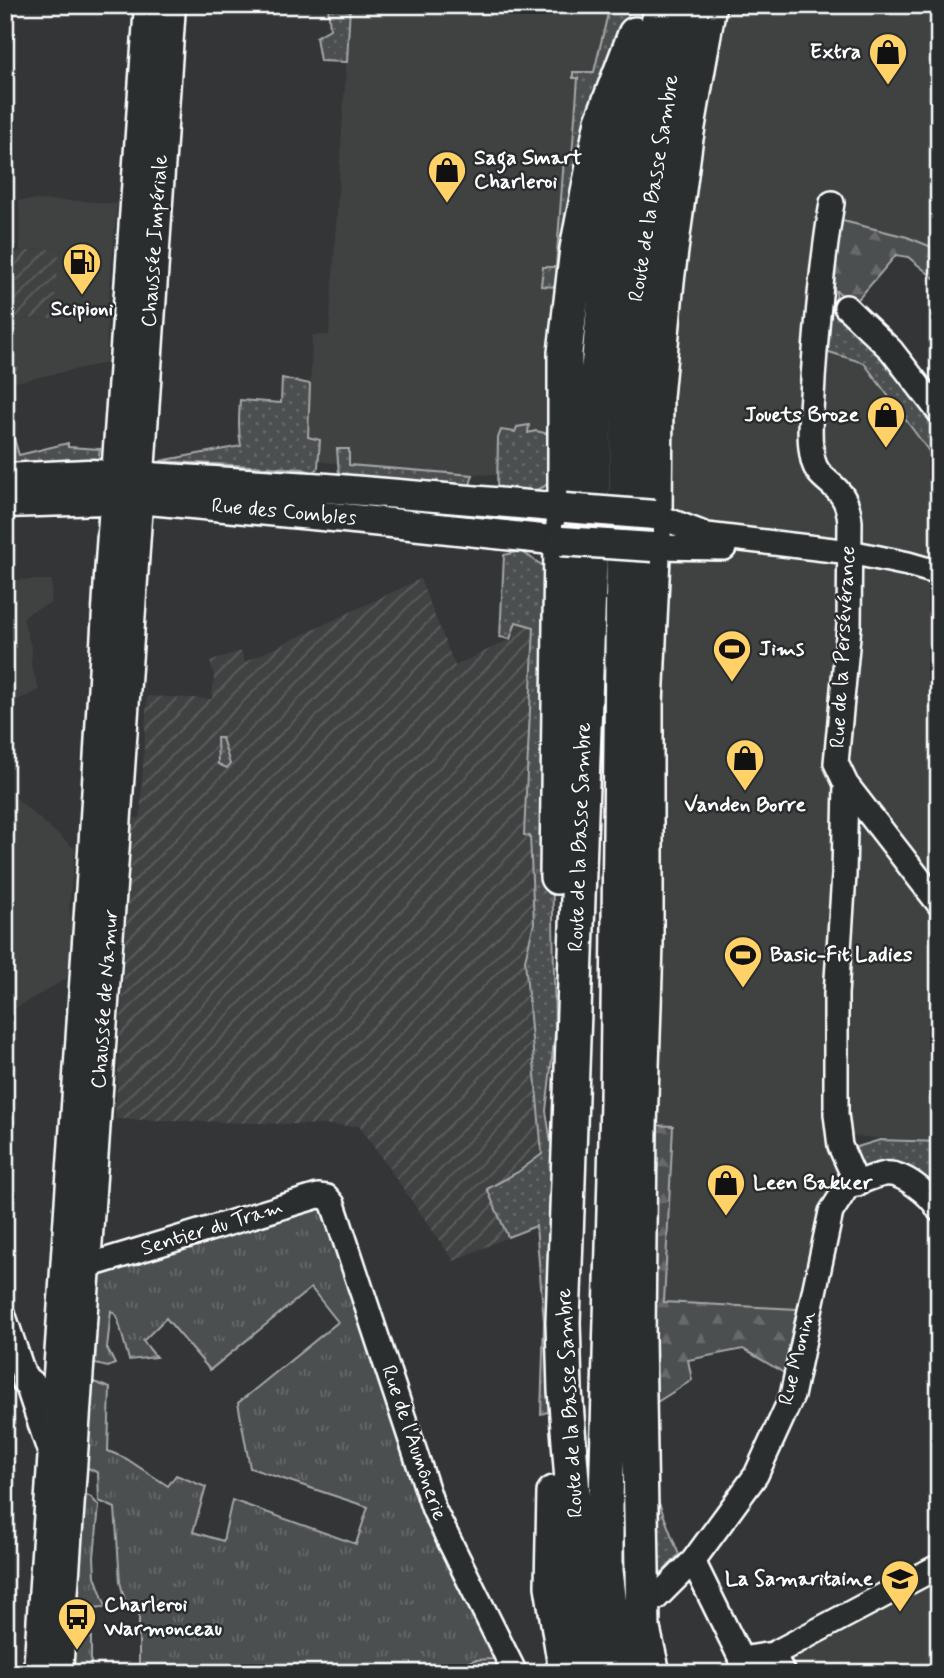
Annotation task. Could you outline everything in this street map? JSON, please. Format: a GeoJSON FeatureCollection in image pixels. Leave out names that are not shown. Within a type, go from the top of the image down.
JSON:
{"type":"FeatureCollection","features":[{"type":"Feature","properties":{"kind":"highway"},"geometry":{"type":"LineString","coordinates":[[568,1211],[554,1091],[561,541],[565,508],[565,353],[577,249],[602,121],[646,5]]}},
{"type":"Feature","properties":{"kind":"highway","name":"Route de la Basse Sambre"},"geometry":{"type":"LineString","coordinates":[[594,1673],[583,1622],[565,1390],[563,1322],[596,390],[609,248],[633,113],[663,5]]}},
{"type":"Feature","properties":{"kind":"highway","name":"Route de la Basse Sambre"},"geometry":{"type":"LineString","coordinates":[[621,1673],[615,1648],[606,1571],[606,1502],[617,1102],[623,566],[635,274],[671,75],[690,5]]}},
{"type":"Feature","properties":{"kind":"highway"},"geometry":{"type":"LineString","coordinates":[[653,1673],[643,1629],[638,1348],[640,1127],[646,944],[646,704],[654,531],[656,397],[667,281],[685,145],[709,5]]}},
{"type":"Feature","properties":{"kind":"highway"},"geometry":{"type":"LineString","coordinates":[[617,1102],[640,1246]]}},
{"type":"Feature","properties":{"kind":"highway"},"geometry":{"type":"LineString","coordinates":[[606,1502],[623,1435],[638,1348]]}},
{"type":"Feature","properties":{"kind":"highway"},"geometry":{"type":"LineString","coordinates":[[565,1390],[555,1439],[552,1586],[566,1673]]}},
{"type":"Feature","properties":{"kind":"main road","name":"Chaussée Impériale"},"geometry":{"type":"LineString","coordinates":[[127,487],[149,5]]}},
{"type":"Feature","properties":{"kind":"main road","name":"Chaussée Impériale"},"geometry":{"type":"LineString","coordinates":[[127,487],[172,5]]}},
{"type":"Feature","properties":{"kind":"main road"},"geometry":{"type":"LineString","coordinates":[[5,478],[88,474],[127,487]]}},
{"type":"Feature","properties":{"kind":"main road","name":"Rue des Combles"},"geometry":{"type":"LineString","coordinates":[[5,503],[127,487],[327,488],[565,508],[654,531]]}},
{"type":"Feature","properties":{"kind":"main road","name":"Rue des Combles"},"geometry":{"type":"LineString","coordinates":[[127,487],[561,541],[654,531]]}},
{"type":"Feature","properties":{"kind":"main road","name":"Chaussée de Namur"},"geometry":{"type":"LineString","coordinates":[[38,1673],[109,605],[127,487]]}},
{"type":"Feature","properties":{"kind":"main road","name":"Chaussée de Namur"},"geometry":{"type":"LineString","coordinates":[[58,1673],[117,792],[127,487]]}},
{"type":"Feature","properties":{"kind":"main road"},"geometry":{"type":"LineString","coordinates":[[109,605],[117,651],[110,779],[117,792]]}},
{"type":"Feature","properties":{"kind":"main road"},"geometry":{"type":"LineString","coordinates":[[26,1381],[57,1404]]}},
{"type":"Feature","properties":{"kind":"main road","name":"Chaussée de Namur"},"geometry":{"type":"LineString","coordinates":[[57,1404],[62,1409],[66,1422],[61,1495],[69,1521]]}},
{"type":"Feature","properties":{"kind":"main road","name":"Chaussée de Namur"},"geometry":{"type":"LineString","coordinates":[[48,1673],[58,1523],[50,1501]]}},
{"type":"Feature","properties":{"kind":"street","name":"Rue de la Persévérance"},"geometry":{"type":"LineString","coordinates":[[832,203],[821,268],[810,436],[814,464],[825,479],[836,486],[849,508],[849,626],[836,763],[846,784],[844,876],[836,994],[836,1114],[840,1146],[857,1184]]}},
{"type":"Feature","properties":{"kind":"street"},"geometry":{"type":"LineString","coordinates":[[846,307],[891,350],[939,412]]}},
{"type":"Feature","properties":{"kind":"street"},"geometry":{"type":"LineString","coordinates":[[654,531],[850,552]]}},
{"type":"Feature","properties":{"kind":"street"},"geometry":{"type":"LineString","coordinates":[[654,531],[850,552],[939,573]]}},
{"type":"Feature","properties":{"kind":"street"},"geometry":{"type":"LineString","coordinates":[[846,784],[939,904]]}},
{"type":"Feature","properties":{"kind":"street","name":"Rue Monin"},"geometry":{"type":"LineString","coordinates":[[656,1598],[693,1561],[756,1475],[792,1396],[831,1212],[847,1187],[887,1173],[912,1182],[933,1200],[939,1210]]}},
{"type":"Feature","properties":{"kind":"street","name":"Sentier du Tram"},"geometry":{"type":"LineString","coordinates":[[87,1266],[318,1196],[327,1197],[333,1204]]}},
{"type":"Feature","properties":{"kind":"street","name":"Rue de l'Aumônerie"},"geometry":{"type":"LineString","coordinates":[[333,1204],[434,1510],[515,1673]]}},
{"type":"Feature","properties":{"kind":"street"},"geometry":{"type":"LineString","coordinates":[[5,1319],[44,1432],[52,1467]]}},
{"type":"Feature","properties":{"kind":"street"},"geometry":{"type":"LineString","coordinates":[[693,1561],[741,1659],[778,1664],[939,1566]]}},
{"type":"Feature","properties":{"kind":"shaded area"},"geometry":{"type":"Polygon","coordinates":[[[350,5],[610,5],[594,72],[573,72],[578,78],[572,159],[564,159],[556,267],[543,267],[558,287],[554,435],[519,477],[349,465],[305,459],[309,430],[312,335],[329,335],[350,5]]]}},
{"type":"Feature","properties":{"kind":"shaded area"},"geometry":{"type":"Polygon","coordinates":[[[726,5],[939,5],[939,250],[907,237],[839,221],[826,351],[864,363],[939,465],[939,1142],[849,1136],[842,1164],[842,1197],[801,1343],[796,1309],[664,1302],[673,1127],[648,1125],[667,429],[691,180],[726,5]]]}},
{"type":"Feature","properties":{"kind":"shaded area"},"geometry":{"type":"Polygon","coordinates":[[[19,200],[117,204],[106,363],[20,381],[11,319],[52,318],[60,248],[20,251],[19,200]]]}},
{"type":"Feature","properties":{"kind":"shaded area"},"geometry":{"type":"Polygon","coordinates":[[[60,248],[53,318],[11,319],[20,381],[5,384],[5,253],[60,248]]]}},
{"type":"Feature","properties":{"kind":"shaded area"},"geometry":{"type":"Polygon","coordinates":[[[420,579],[455,666],[510,639],[516,621],[534,627],[524,835],[530,836],[533,875],[534,927],[528,962],[546,1220],[454,1261],[359,1126],[115,1119],[133,818],[140,818],[147,696],[212,699],[214,676],[210,661],[241,651],[245,662],[420,579]]]}},
{"type":"Feature","properties":{"kind":"shaded area"},"geometry":{"type":"Polygon","coordinates":[[[5,580],[52,580],[51,603],[23,618],[32,651],[31,664],[39,690],[5,706],[5,580]]]}},
{"type":"Feature","properties":{"kind":"shaded area"},"geometry":{"type":"Polygon","coordinates":[[[5,789],[75,849],[69,907],[73,929],[73,975],[5,1014],[5,789]]]}},
{"type":"Feature","properties":{"kind":"shaded area","name":"La Samaritaine"},"geometry":{"type":"Polygon","coordinates":[[[939,1569],[939,1673],[789,1673],[782,1658],[939,1569]]]}},
{"type":"Feature","properties":{"kind":"green space"},"geometry":{"type":"Polygon","coordinates":[[[328,5],[350,5],[347,62],[320,61],[316,37],[330,29],[328,5]]]}},
{"type":"Feature","properties":{"kind":"green space"},"geometry":{"type":"Polygon","coordinates":[[[610,5],[631,5],[558,287],[541,286],[543,267],[556,267],[564,158],[572,156],[578,78],[573,78],[573,72],[594,72],[610,5]]]}},
{"type":"Feature","properties":{"kind":"green space"},"geometry":{"type":"Polygon","coordinates":[[[839,220],[907,237],[939,250],[939,282],[908,257],[896,255],[855,303],[830,287],[839,220]]]}},
{"type":"Feature","properties":{"kind":"green space"},"geometry":{"type":"Polygon","coordinates":[[[830,287],[836,291],[838,313],[859,328],[939,428],[939,465],[864,363],[826,351],[830,287]]]}},
{"type":"Feature","properties":{"kind":"green space"},"geometry":{"type":"Polygon","coordinates":[[[282,378],[310,384],[308,437],[320,440],[318,467],[314,473],[303,469],[160,461],[241,446],[240,400],[281,403],[282,378]]]}},
{"type":"Feature","properties":{"kind":"green space"},"geometry":{"type":"Polygon","coordinates":[[[529,425],[528,433],[536,431],[554,435],[550,479],[544,487],[520,495],[497,489],[498,438],[501,430],[515,432],[517,427],[529,425]]]}},
{"type":"Feature","properties":{"kind":"green space"},"geometry":{"type":"Polygon","coordinates":[[[12,432],[19,455],[68,443],[68,447],[100,449],[98,463],[5,470],[5,433],[12,432]]]}},
{"type":"Feature","properties":{"kind":"green space"},"geometry":{"type":"Polygon","coordinates":[[[337,449],[349,449],[349,465],[473,475],[470,485],[339,474],[337,449]]]}},
{"type":"Feature","properties":{"kind":"green space"},"geometry":{"type":"Polygon","coordinates":[[[337,501],[464,509],[462,520],[342,505],[337,501]]]}},
{"type":"Feature","properties":{"kind":"green space"},"geometry":{"type":"Polygon","coordinates":[[[493,513],[546,520],[544,526],[490,518],[493,513]]]}},
{"type":"Feature","properties":{"kind":"green space"},"geometry":{"type":"Polygon","coordinates":[[[521,551],[555,574],[549,682],[555,1032],[546,1111],[557,1181],[551,1411],[541,1414],[544,1322],[536,1226],[508,1237],[487,1189],[518,1172],[542,1154],[525,960],[534,923],[530,836],[524,835],[534,627],[516,622],[510,639],[500,637],[504,555],[521,551]]]}},
{"type":"Feature","properties":{"kind":"green space"},"geometry":{"type":"Polygon","coordinates":[[[217,738],[222,738],[230,764],[227,768],[218,764],[217,738]]]}},
{"type":"Feature","properties":{"kind":"green space"},"geometry":{"type":"Polygon","coordinates":[[[648,1125],[673,1126],[664,1302],[797,1309],[801,1343],[786,1374],[743,1349],[688,1360],[692,1380],[646,1409],[648,1125]]]}},
{"type":"Feature","properties":{"kind":"green space"},"geometry":{"type":"Polygon","coordinates":[[[880,1140],[939,1142],[939,1210],[933,1200],[861,1171],[847,1150],[880,1140]]]}},
{"type":"Feature","properties":{"kind":"green space"},"geometry":{"type":"Polygon","coordinates":[[[319,1207],[325,1215],[410,1470],[453,1578],[496,1659],[474,1660],[444,1673],[139,1673],[139,1609],[127,1608],[120,1582],[115,1508],[99,1501],[98,1473],[82,1465],[91,1381],[110,1388],[108,1451],[125,1458],[168,1486],[176,1475],[206,1487],[193,1532],[223,1541],[232,1500],[356,1544],[368,1507],[250,1468],[238,1403],[338,1322],[311,1288],[210,1370],[166,1318],[143,1341],[156,1357],[129,1360],[117,1316],[111,1311],[107,1348],[115,1364],[108,1367],[95,1364],[99,1267],[319,1207]]]}},
{"type":"Feature","properties":{"kind":"green space"},"geometry":{"type":"Polygon","coordinates":[[[654,1490],[679,1555],[652,1583],[654,1490]]]}},
{"type":"Feature","properties":{"kind":"green space"},"geometry":{"type":"Polygon","coordinates":[[[83,1493],[99,1506],[95,1576],[106,1607],[91,1608],[91,1673],[71,1673],[83,1493]]]}},
{"type":"Feature","properties":{"kind":"place","name":"Extra"},"geometry":{"type":"Point","coordinates":[888,86]}},
{"type":"Feature","properties":{"kind":"place","name":"Saga Smart Charleroi"},"geometry":{"type":"Point","coordinates":[447,204]}},
{"type":"Feature","properties":{"kind":"place","name":"Scipioni"},"geometry":{"type":"Point","coordinates":[82,296]}},
{"type":"Feature","properties":{"kind":"place","name":"Jouets Broze"},"geometry":{"type":"Point","coordinates":[886,449]}},
{"type":"Feature","properties":{"kind":"place","name":"Jims"},"geometry":{"type":"Point","coordinates":[732,683]}},
{"type":"Feature","properties":{"kind":"place","name":"Vanden Borre"},"geometry":{"type":"Point","coordinates":[745,792]}},
{"type":"Feature","properties":{"kind":"place","name":"Basic-Fit Ladies"},"geometry":{"type":"Point","coordinates":[743,989]}},
{"type":"Feature","properties":{"kind":"place","name":"Leen Bakker"},"geometry":{"type":"Point","coordinates":[726,1217]}},
{"type":"Feature","properties":{"kind":"place","name":"La Samaritaine"},"geometry":{"type":"Point","coordinates":[900,1613]}},
{"type":"Feature","properties":{"kind":"place","name":"Charleroi Warmonceau"},"geometry":{"type":"Point","coordinates":[77,1651]}}]}
